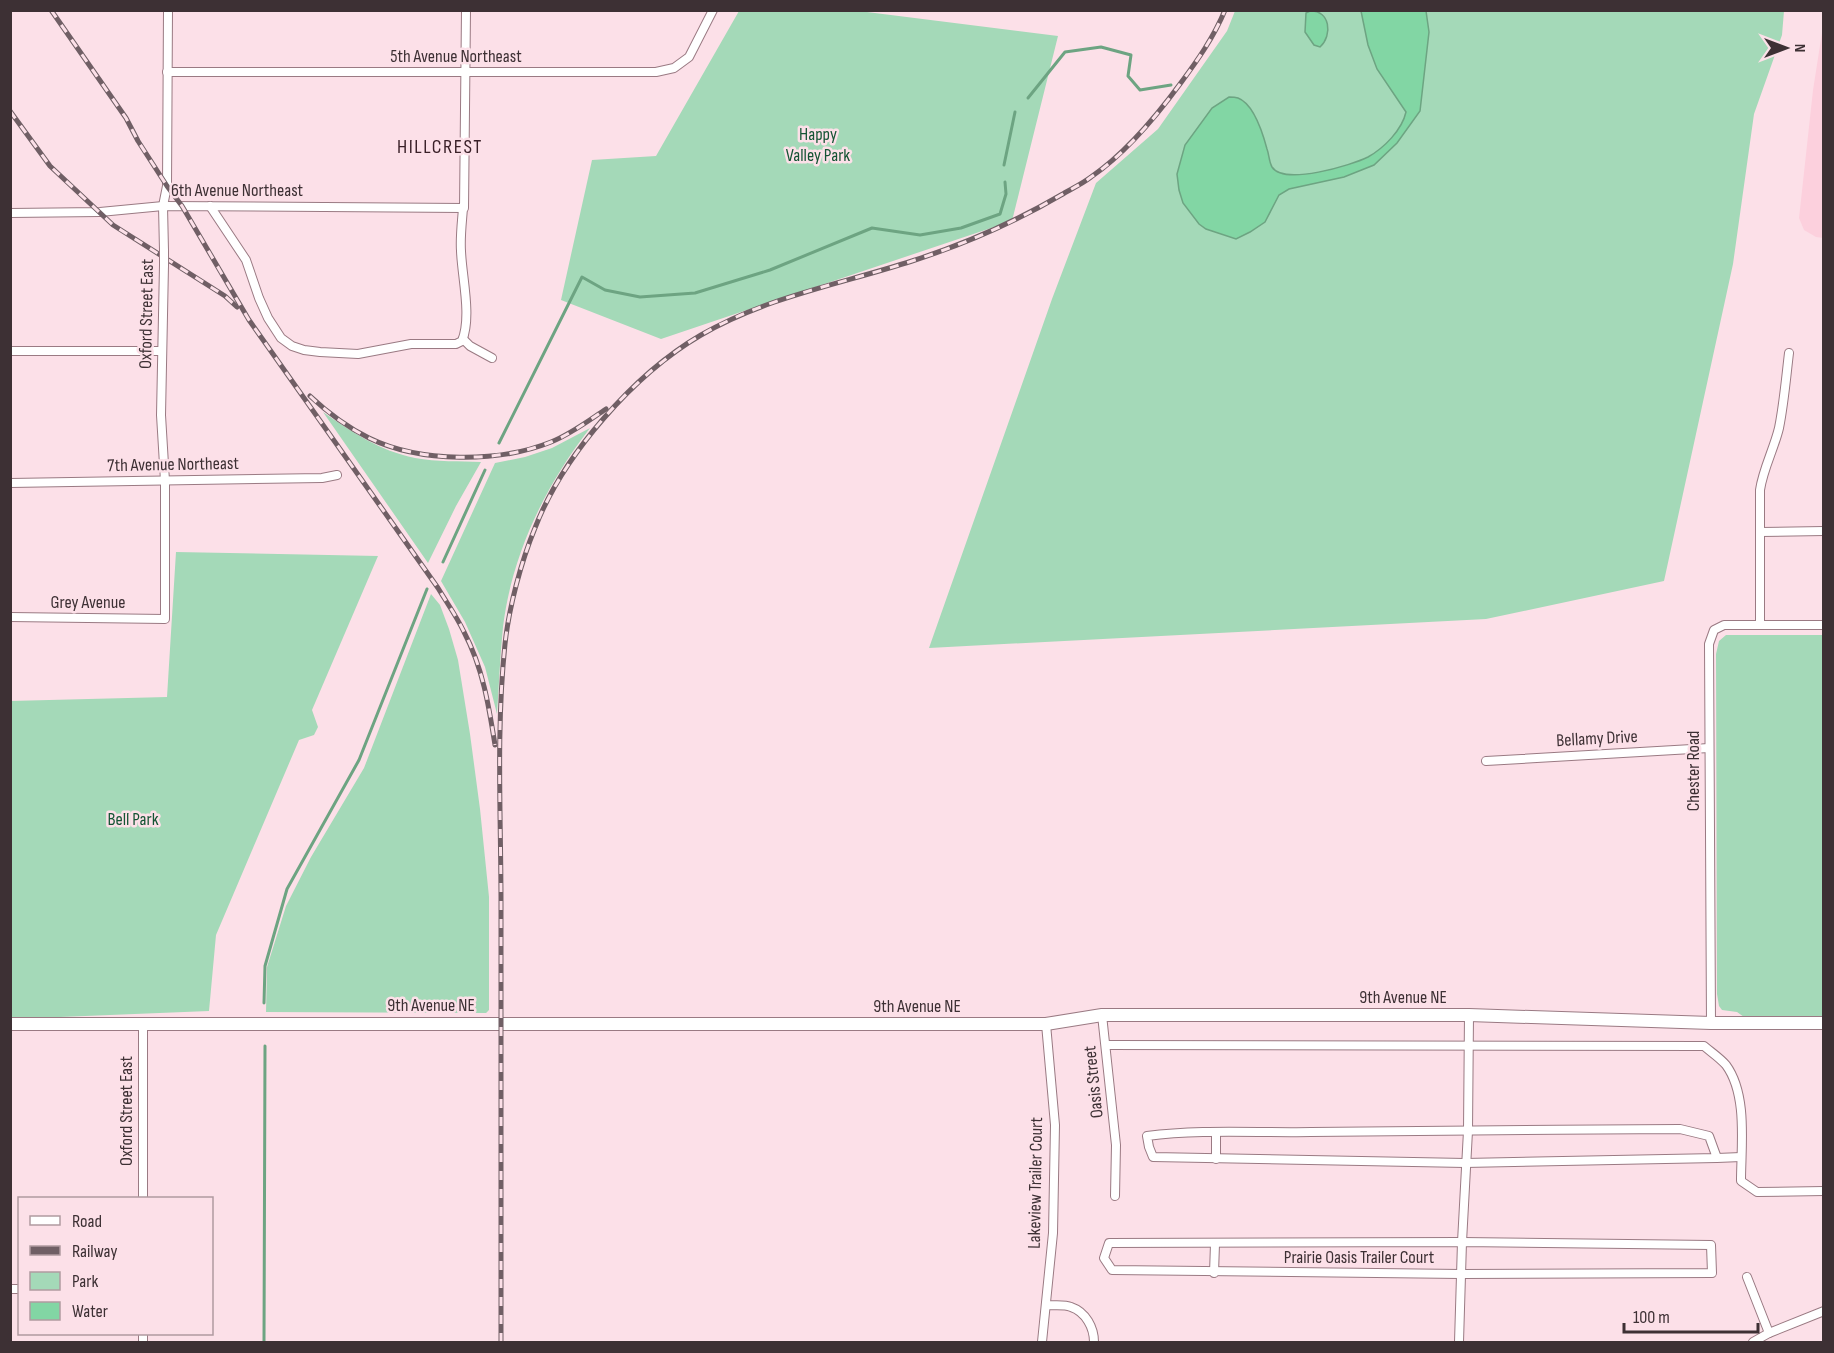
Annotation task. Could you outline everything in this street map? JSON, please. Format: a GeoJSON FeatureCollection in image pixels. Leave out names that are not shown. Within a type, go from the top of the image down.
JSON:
{"type":"FeatureCollection","features":[{"type":"Feature","properties":{"kind":"street","name":"Oxford Street East"},"geometry":{"type":"LineString","coordinates":[[165,619],[165,481],[161,415],[168,10]]}},
{"type":"Feature","properties":{"kind":"street"},"geometry":{"type":"LineString","coordinates":[[210,206],[246,260],[264,310],[281,338],[292,346],[312,351],[358,354],[411,344],[456,344],[462,341],[466,319],[461,251],[464,208],[466,10]]}},
{"type":"Feature","properties":{"kind":"street","name":"5th Avenue Northeast"},"geometry":{"type":"LineString","coordinates":[[167,72],[656,72],[674,68],[689,57],[713,10]]}},
{"type":"Feature","properties":{"kind":"street","name":"6th Avenue Northeast"},"geometry":{"type":"LineString","coordinates":[[10,213],[100,213],[163,206],[464,208]]}},
{"type":"Feature","properties":{"kind":"street"},"geometry":{"type":"LineString","coordinates":[[463,339],[470,346],[492,358]]}},
{"type":"Feature","properties":{"kind":"street"},"geometry":{"type":"LineString","coordinates":[[10,351],[162,351]]}},
{"type":"Feature","properties":{"kind":"street"},"geometry":{"type":"LineString","coordinates":[[1760,625],[1761,480],[1779,428],[1789,353]]}},
{"type":"Feature","properties":{"kind":"street","name":"7th Avenue Northeast"},"geometry":{"type":"LineString","coordinates":[[10,483],[322,478],[337,475]]}},
{"type":"Feature","properties":{"kind":"street"},"geometry":{"type":"LineString","coordinates":[[1760,532],[1824,531]]}},
{"type":"Feature","properties":{"kind":"street","name":"Grey Avenue"},"geometry":{"type":"LineString","coordinates":[[10,617],[165,619]]}},
{"type":"Feature","properties":{"kind":"street","name":"Chester Road"},"geometry":{"type":"LineString","coordinates":[[1711,1023],[1709,644],[1714,630],[1724,625],[1824,625]]}},
{"type":"Feature","properties":{"kind":"street","name":"Bellamy Drive"},"geometry":{"type":"LineString","coordinates":[[1486,761],[1709,748]]}},
{"type":"Feature","properties":{"kind":"street","name":"9th Avenue NE"},"geometry":{"type":"LineString","coordinates":[[10,1024],[1046,1024],[1102,1015],[1469,1015],[1711,1023],[1824,1023]]}},
{"type":"Feature","properties":{"kind":"street","name":"Oasis Street"},"geometry":{"type":"LineString","coordinates":[[1102,1015],[1116,1145],[1115,1196]]}},
{"type":"Feature","properties":{"kind":"street"},"geometry":{"type":"LineString","coordinates":[[1459,1342],[1468,1131],[1469,1015]]}},
{"type":"Feature","properties":{"kind":"street","name":"Oxford Street East"},"geometry":{"type":"LineString","coordinates":[[143,1023],[143,1197]]}},
{"type":"Feature","properties":{"kind":"street","name":"Lakeview Trailer Court"},"geometry":{"type":"LineString","coordinates":[[1042,1342],[1053,1233],[1055,1125],[1046,1024]]}},
{"type":"Feature","properties":{"kind":"street"},"geometry":{"type":"LineString","coordinates":[[1106,1045],[1704,1046],[1725,1065],[1734,1081],[1740,1103],[1742,1128],[1741,1181],[1757,1192],[1824,1191]]}},
{"type":"Feature","properties":{"kind":"street"},"geometry":{"type":"LineString","coordinates":[[1717,1158],[1709,1136],[1680,1129],[1181,1132],[1147,1136],[1153,1157],[1465,1163],[1717,1158],[1741,1157]]}},
{"type":"Feature","properties":{"kind":"street"},"geometry":{"type":"LineString","coordinates":[[1216,1132],[1216,1159]]}},
{"type":"Feature","properties":{"kind":"street","name":"Prairie Oasis Trailer Court"},"geometry":{"type":"LineString","coordinates":[[1462,1242],[1711,1245],[1712,1273],[1215,1273],[1112,1270],[1104,1258],[1109,1243],[1462,1242]]}},
{"type":"Feature","properties":{"kind":"street"},"geometry":{"type":"LineString","coordinates":[[1215,1244],[1215,1273]]}},
{"type":"Feature","properties":{"kind":"street"},"geometry":{"type":"LineString","coordinates":[[1748,1277],[1769,1334]]}},
{"type":"Feature","properties":{"kind":"street"},"geometry":{"type":"LineString","coordinates":[[1046,1305],[1070,1306],[1083,1314],[1094,1330],[1094,1342]]}},
{"type":"Feature","properties":{"kind":"street"},"geometry":{"type":"LineString","coordinates":[[1753,1342],[1824,1311]]}},
{"type":"Feature","properties":{"kind":"shaded area"},"geometry":{"type":"Polygon","coordinates":[[[1823,26],[1824,238],[1816,237],[1804,230],[1799,218],[1813,90],[1823,26]]]}},
{"type":"Feature","properties":{"kind":"green space","name":"Happy Valley Park"},"geometry":{"type":"Polygon","coordinates":[[[739,11],[859,11],[1058,36],[1012,221],[661,339],[561,300],[592,160],[656,156],[739,11]]]}},
{"type":"Feature","properties":{"kind":"green space"},"geometry":{"type":"Polygon","coordinates":[[[1235,11],[1784,11],[1782,35],[1754,114],[1733,264],[1664,581],[1486,619],[929,648],[1052,299],[1096,183],[1158,129],[1227,31],[1235,11]]]}},
{"type":"Feature","properties":{"kind":"green space"},"geometry":{"type":"Polygon","coordinates":[[[323,412],[367,440],[402,455],[432,460],[481,462],[428,563],[323,412]]]}},
{"type":"Feature","properties":{"kind":"green space"},"geometry":{"type":"Polygon","coordinates":[[[590,428],[545,497],[514,573],[503,627],[497,714],[485,667],[465,622],[441,581],[495,463],[525,457],[552,448],[590,428]]]}},
{"type":"Feature","properties":{"kind":"green space","name":"Bell Park"},"geometry":{"type":"Polygon","coordinates":[[[176,552],[378,556],[312,710],[318,727],[314,735],[299,740],[216,935],[209,1011],[11,1019],[10,701],[167,697],[176,552]]]}},
{"type":"Feature","properties":{"kind":"green space"},"geometry":{"type":"Polygon","coordinates":[[[431,594],[440,605],[458,660],[470,734],[489,897],[489,1010],[486,1013],[266,1012],[267,967],[286,906],[311,857],[364,768],[431,594]]]}},
{"type":"Feature","properties":{"kind":"green space"},"geometry":{"type":"Polygon","coordinates":[[[1726,635],[1823,635],[1823,1016],[1744,1017],[1737,1012],[1722,1010],[1719,1006],[1717,994],[1716,654],[1719,641],[1726,635]]]}},
{"type":"Feature","properties":{"kind":"water"},"geometry":{"type":"Polygon","coordinates":[[[1310,11],[1322,15],[1327,24],[1327,36],[1320,47],[1314,45],[1305,32],[1306,13],[1310,11]]]}},
{"type":"Feature","properties":{"kind":"water"},"geometry":{"type":"Polygon","coordinates":[[[1361,11],[1426,11],[1429,32],[1420,111],[1397,143],[1374,165],[1344,177],[1289,189],[1279,195],[1265,222],[1236,239],[1206,229],[1199,224],[1183,203],[1177,174],[1185,145],[1212,108],[1229,97],[1244,101],[1249,106],[1257,120],[1272,167],[1290,175],[1318,172],[1348,165],[1368,157],[1386,144],[1396,132],[1406,112],[1377,69],[1368,45],[1361,11]]]}},
{"type":"Feature","properties":{"kind":"waterway"},"geometry":{"type":"LineString","coordinates":[[1028,98],[1065,52],[1101,47],[1131,55],[1128,76],[1140,90],[1171,85]]}},
{"type":"Feature","properties":{"kind":"waterway"},"geometry":{"type":"LineString","coordinates":[[1004,165],[1015,112]]}},
{"type":"Feature","properties":{"kind":"waterway"},"geometry":{"type":"LineString","coordinates":[[499,443],[582,277],[605,290],[640,297],[695,293],[770,270],[872,228],[920,235],[961,228],[1000,214],[1006,194],[1005,182]]}},
{"type":"Feature","properties":{"kind":"waterway"},"geometry":{"type":"LineString","coordinates":[[443,562],[485,470]]}},
{"type":"Feature","properties":{"kind":"waterway"},"geometry":{"type":"LineString","coordinates":[[264,1003],[265,966],[287,889],[359,760],[427,589]]}},
{"type":"Feature","properties":{"kind":"waterway"},"geometry":{"type":"LineString","coordinates":[[264,1342],[265,1046]]}},
{"type":"Feature","properties":{"kind":"railway"},"geometry":{"type":"LineString","coordinates":[[51,10],[126,118],[138,141],[182,206],[249,320],[455,615],[471,646],[481,674],[495,745]]}},
{"type":"Feature","properties":{"kind":"railway"},"geometry":{"type":"LineString","coordinates":[[501,1342],[500,774],[502,676],[509,615],[516,585],[530,541],[547,500],[582,445],[626,394],[676,351],[701,335],[778,301],[912,261],[970,240],[1025,215],[1088,180],[1128,146],[1160,110],[1205,48],[1225,10]]}},
{"type":"Feature","properties":{"kind":"railway"},"geometry":{"type":"LineString","coordinates":[[10,111],[50,166],[113,225],[225,296],[237,307]]}},
{"type":"Feature","properties":{"kind":"railway"},"geometry":{"type":"LineString","coordinates":[[310,396],[338,419],[369,438],[389,446],[435,456],[484,457],[530,449],[566,435],[606,409]]}},
{"type":"Feature","properties":{"kind":"district","name":"HILLCREST"},"geometry":{"type":"Point","coordinates":[440,146]}}]}
